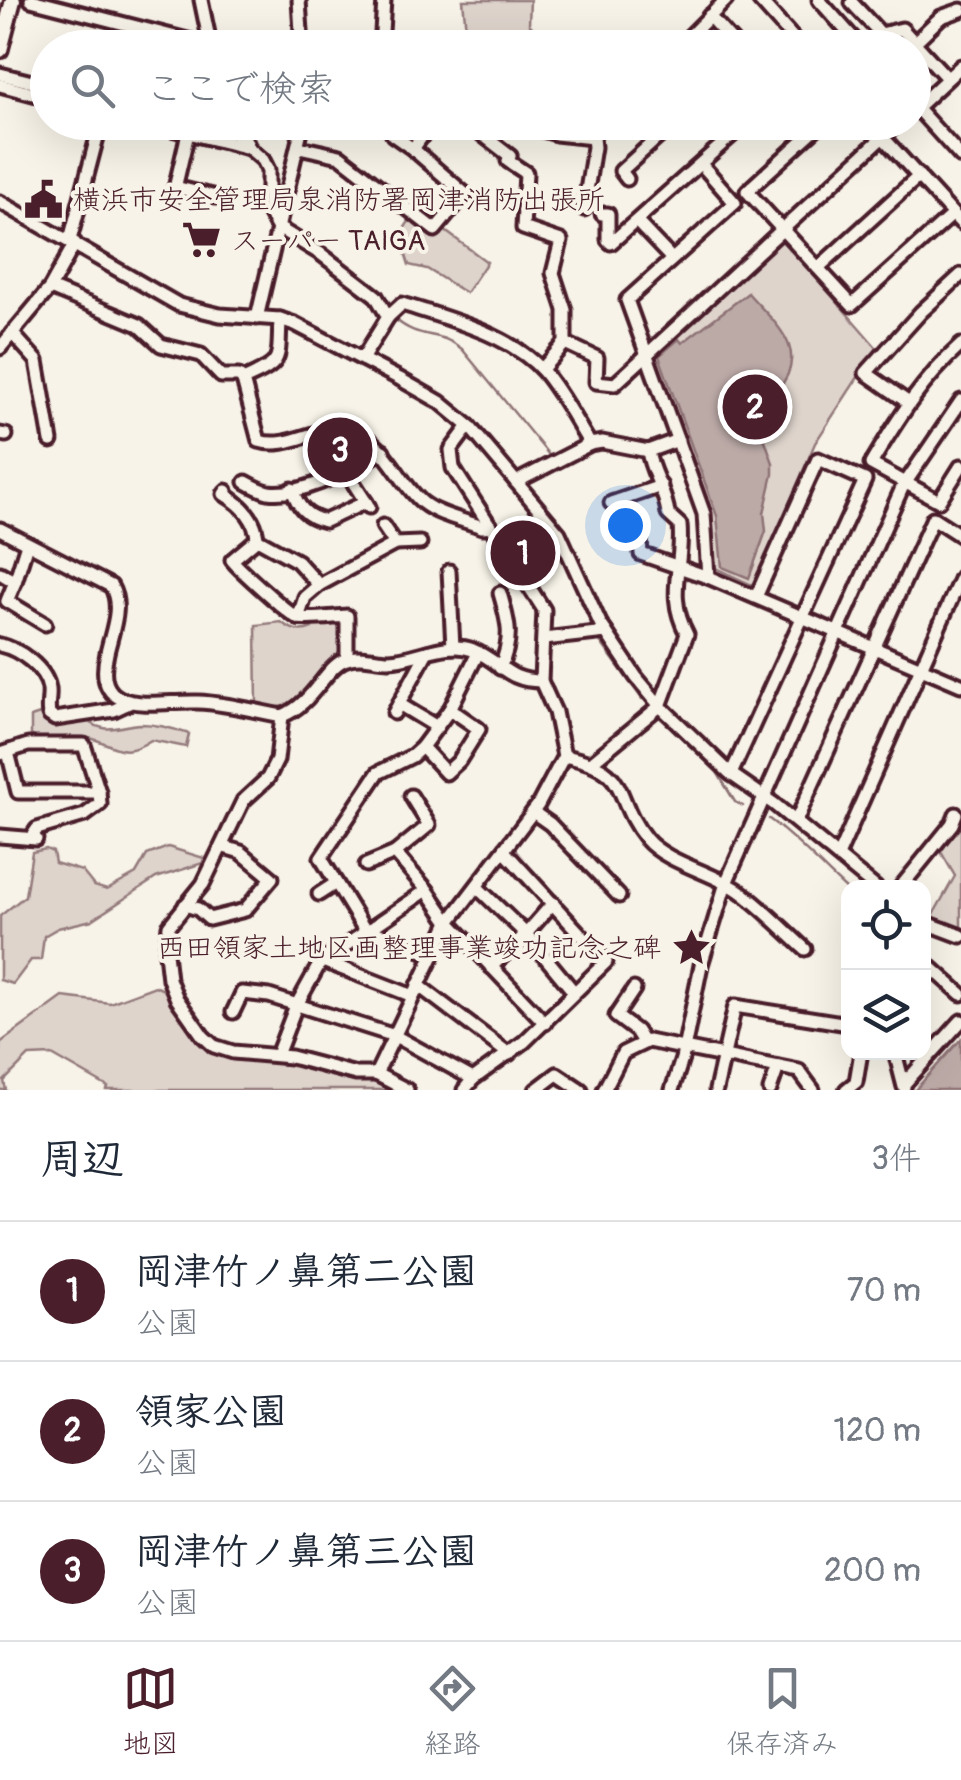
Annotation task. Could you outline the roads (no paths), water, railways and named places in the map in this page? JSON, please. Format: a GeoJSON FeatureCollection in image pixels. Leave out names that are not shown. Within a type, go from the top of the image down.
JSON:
{"type":"FeatureCollection","features":[{"type":"Feature","properties":{"kind":"main road"},"geometry":{"type":"LineString","coordinates":[[0,50],[14,0]]}},
{"type":"Feature","properties":{"kind":"street"},"geometry":{"type":"LineString","coordinates":[[31,0],[146,30]]}},
{"type":"Feature","properties":{"kind":"street"},"geometry":{"type":"LineString","coordinates":[[201,0],[207,30]]}},
{"type":"Feature","properties":{"kind":"street"},"geometry":{"type":"LineString","coordinates":[[299,0],[301,30]]}},
{"type":"Feature","properties":{"kind":"street"},"geometry":{"type":"LineString","coordinates":[[382,30],[384,0]]}},
{"type":"Feature","properties":{"kind":"street"},"geometry":{"type":"LineString","coordinates":[[695,30],[726,0]]}},
{"type":"Feature","properties":{"kind":"street"},"geometry":{"type":"LineString","coordinates":[[759,0],[786,30]]}},
{"type":"Feature","properties":{"kind":"street"},"geometry":{"type":"LineString","coordinates":[[819,0],[846,30]]}},
{"type":"Feature","properties":{"kind":"street"},"geometry":{"type":"LineString","coordinates":[[852,3],[877,30]]}},
{"type":"Feature","properties":{"kind":"street"},"geometry":{"type":"LineString","coordinates":[[928,30],[942,17],[961,10]]}},
{"type":"Feature","properties":{"kind":"street"},"geometry":{"type":"LineString","coordinates":[[709,16],[722,30]]}},
{"type":"Feature","properties":{"kind":"street"},"geometry":{"type":"LineString","coordinates":[[931,60],[947,78]]}},
{"type":"Feature","properties":{"kind":"street"},"geometry":{"type":"LineString","coordinates":[[931,93],[961,66]]}},
{"type":"Feature","properties":{"kind":"street"},"geometry":{"type":"LineString","coordinates":[[0,74],[30,82]]}},
{"type":"Feature","properties":{"kind":"street"},"geometry":{"type":"LineString","coordinates":[[0,86],[30,94]]}},
{"type":"Feature","properties":{"kind":"street"},"geometry":{"type":"LineString","coordinates":[[931,126],[961,157]]}},
{"type":"Feature","properties":{"kind":"street"},"geometry":{"type":"LineString","coordinates":[[0,348],[50,288],[73,241],[97,140]]}},
{"type":"Feature","properties":{"kind":"street"},"geometry":{"type":"LineString","coordinates":[[186,140],[174,192],[216,197]]}},
{"type":"Feature","properties":{"kind":"street"},"geometry":{"type":"LineString","coordinates":[[238,140],[246,142],[268,170],[268,211],[277,227],[321,254],[376,296],[388,317]]}},
{"type":"Feature","properties":{"kind":"street"},"geometry":{"type":"LineString","coordinates":[[257,318],[300,140]]}},
{"type":"Feature","properties":{"kind":"street"},"geometry":{"type":"LineString","coordinates":[[299,147],[340,156],[436,230],[465,194],[399,140]]}},
{"type":"Feature","properties":{"kind":"street"},"geometry":{"type":"LineString","coordinates":[[412,150],[419,140]]}},
{"type":"Feature","properties":{"kind":"street"},"geometry":{"type":"LineString","coordinates":[[489,140],[510,156],[508,161],[526,173],[523,228],[561,241],[553,273],[565,310],[565,343],[542,369]]}},
{"type":"Feature","properties":{"kind":"street"},"geometry":{"type":"LineString","coordinates":[[584,209],[593,140]]}},
{"type":"Feature","properties":{"kind":"street"},"geometry":{"type":"LineString","coordinates":[[627,178],[621,171],[655,140]]}},
{"type":"Feature","properties":{"kind":"street"},"geometry":{"type":"LineString","coordinates":[[602,214],[608,214],[610,244],[728,140]]}},
{"type":"Feature","properties":{"kind":"street"},"geometry":{"type":"LineString","coordinates":[[803,140],[748,191],[852,305],[957,218],[886,140]]}},
{"type":"Feature","properties":{"kind":"street"},"geometry":{"type":"LineString","coordinates":[[565,343],[597,358],[596,382],[615,384],[880,140]]}},
{"type":"Feature","properties":{"kind":"street"},"geometry":{"type":"LineString","coordinates":[[702,164],[735,203],[627,300],[704,514],[708,578]]}},
{"type":"Feature","properties":{"kind":"street"},"geometry":{"type":"LineString","coordinates":[[818,268],[919,176]]}},
{"type":"Feature","properties":{"kind":"street"},"geometry":{"type":"LineString","coordinates":[[0,202],[179,305],[202,312],[296,324],[440,402],[469,426],[559,533],[606,632],[660,706],[731,774],[796,821],[866,880]]}},
{"type":"Feature","properties":{"kind":"street"},"geometry":{"type":"LineString","coordinates":[[637,222],[672,259]]}},
{"type":"Feature","properties":{"kind":"street"},"geometry":{"type":"LineString","coordinates":[[909,404],[866,374],[920,312],[961,275]]}},
{"type":"Feature","properties":{"kind":"street"},"geometry":{"type":"LineString","coordinates":[[50,288],[139,326],[162,346],[200,356],[221,376],[239,376],[259,441],[273,446],[337,430],[353,432],[383,451],[426,505],[482,527],[491,526]]}},
{"type":"Feature","properties":{"kind":"street"},"geometry":{"type":"LineString","coordinates":[[362,359],[388,317],[402,304],[441,316],[508,345],[542,369],[590,444]]}},
{"type":"Feature","properties":{"kind":"street"},"geometry":{"type":"LineString","coordinates":[[243,380],[272,368],[278,360],[280,320]]}},
{"type":"Feature","properties":{"kind":"street"},"geometry":{"type":"LineString","coordinates":[[12,333],[37,360],[51,441]]}},
{"type":"Feature","properties":{"kind":"street"},"geometry":{"type":"LineString","coordinates":[[961,344],[909,404],[871,464],[939,501],[961,466]]}},
{"type":"Feature","properties":{"kind":"street"},"geometry":{"type":"LineString","coordinates":[[672,1090],[685,1048],[701,966],[726,883],[906,481],[961,401]]}},
{"type":"Feature","properties":{"kind":"street"},"geometry":{"type":"LineString","coordinates":[[376,1074],[449,922],[533,812],[564,756],[554,712],[540,681],[544,610],[508,564],[491,526],[450,458],[450,450],[469,426]]}},
{"type":"Feature","properties":{"kind":"street"},"geometry":{"type":"LineString","coordinates":[[516,482],[590,444],[602,442],[648,451],[678,440]]}},
{"type":"Feature","properties":{"kind":"street"},"geometry":{"type":"LineString","coordinates":[[246,482],[264,491],[292,489],[347,472],[383,451]]}},
{"type":"Feature","properties":{"kind":"street"},"geometry":{"type":"LineString","coordinates":[[592,762],[660,706],[687,634],[678,618],[674,588],[679,568],[680,525],[668,514],[648,451]]}},
{"type":"Feature","properties":{"kind":"street"},"geometry":{"type":"LineString","coordinates":[[731,774],[865,480],[818,459],[756,597]]}},
{"type":"Feature","properties":{"kind":"street"},"geometry":{"type":"LineString","coordinates":[[292,489],[308,516],[319,520],[335,518],[368,505],[347,472]]}},
{"type":"Feature","properties":{"kind":"street"},"geometry":{"type":"LineString","coordinates":[[612,503],[661,486]]}},
{"type":"Feature","properties":{"kind":"street"},"geometry":{"type":"LineString","coordinates":[[226,491],[224,494],[244,508],[256,528],[257,539]]}},
{"type":"Feature","properties":{"kind":"street"},"geometry":{"type":"LineString","coordinates":[[796,821],[934,518],[961,536]]}},
{"type":"Feature","properties":{"kind":"street"},"geometry":{"type":"LineString","coordinates":[[383,526],[396,544]]}},
{"type":"Feature","properties":{"kind":"street"},"geometry":{"type":"LineString","coordinates":[[0,529],[110,586],[118,606],[103,668],[113,695],[129,703]]}},
{"type":"Feature","properties":{"kind":"street"},"geometry":{"type":"LineString","coordinates":[[257,539],[296,562],[319,585]]}},
{"type":"Feature","properties":{"kind":"street"},"geometry":{"type":"LineString","coordinates":[[257,539],[232,560],[277,598],[288,614],[298,618],[346,616],[347,658]]}},
{"type":"Feature","properties":{"kind":"street"},"geometry":{"type":"LineString","coordinates":[[640,539],[641,554],[756,597],[961,685]]}},
{"type":"Feature","properties":{"kind":"street"},"geometry":{"type":"LineString","coordinates":[[298,618],[306,597],[319,585],[396,544],[420,543]]}},
{"type":"Feature","properties":{"kind":"street"},"geometry":{"type":"LineString","coordinates":[[27,544],[7,601],[44,624]]}},
{"type":"Feature","properties":{"kind":"street"},"geometry":{"type":"LineString","coordinates":[[449,571],[453,648]]}},
{"type":"Feature","properties":{"kind":"street"},"geometry":{"type":"LineString","coordinates":[[0,573],[15,582]]}},
{"type":"Feature","properties":{"kind":"street"},"geometry":{"type":"LineString","coordinates":[[838,856],[961,577]]}},
{"type":"Feature","properties":{"kind":"street"},"geometry":{"type":"LineString","coordinates":[[500,593],[510,646],[500,668]]}},
{"type":"Feature","properties":{"kind":"street"},"geometry":{"type":"LineString","coordinates":[[544,639],[606,632]]}},
{"type":"Feature","properties":{"kind":"street"},"geometry":{"type":"LineString","coordinates":[[0,645],[21,654],[40,670],[49,686],[49,715],[56,719],[114,710],[129,703],[202,702],[282,716],[318,690],[336,664],[347,658],[403,658],[453,648],[478,653],[521,681],[540,681]]}},
{"type":"Feature","properties":{"kind":"street"},"geometry":{"type":"LineString","coordinates":[[428,652],[397,708],[437,727]]}},
{"type":"Feature","properties":{"kind":"street"},"geometry":{"type":"LineString","coordinates":[[433,955],[368,931],[321,858],[378,773],[422,747],[450,709],[478,653]]}},
{"type":"Feature","properties":{"kind":"street"},"geometry":{"type":"LineString","coordinates":[[422,747],[446,773],[459,761],[479,729],[450,709]]}},
{"type":"Feature","properties":{"kind":"street"},"geometry":{"type":"LineString","coordinates":[[282,716],[276,760],[268,778],[244,801],[203,884],[169,926],[169,979],[177,1000],[214,1046],[233,1052],[277,1055],[356,1074],[376,1074],[406,1090]]}},
{"type":"Feature","properties":{"kind":"street"},"geometry":{"type":"LineString","coordinates":[[0,836],[34,839],[37,829],[85,815],[100,804],[100,792],[84,745],[47,743],[4,753],[18,792],[100,792]]}},
{"type":"Feature","properties":{"kind":"street"},"geometry":{"type":"LineString","coordinates":[[564,756],[592,762],[616,781],[647,840],[742,892],[805,949]]}},
{"type":"Feature","properties":{"kind":"street"},"geometry":{"type":"LineString","coordinates":[[366,865],[395,852],[429,825],[412,796]]}},
{"type":"Feature","properties":{"kind":"street"},"geometry":{"type":"LineString","coordinates":[[533,812],[550,824],[620,896]]}},
{"type":"Feature","properties":{"kind":"street"},"geometry":{"type":"LineString","coordinates":[[906,880],[956,814]]}},
{"type":"Feature","properties":{"kind":"street"},"geometry":{"type":"LineString","coordinates":[[185,905],[198,909],[208,919],[246,910],[272,878],[241,852],[224,847]]}},
{"type":"Feature","properties":{"kind":"street"},"geometry":{"type":"LineString","coordinates":[[395,852],[449,922],[544,1023]]}},
{"type":"Feature","properties":{"kind":"street"},"geometry":{"type":"LineString","coordinates":[[233,1012],[242,993],[269,996],[395,1036],[469,1084],[544,1023],[606,962],[504,852]]}},
{"type":"Feature","properties":{"kind":"street"},"geometry":{"type":"LineString","coordinates":[[319,894],[336,883]]}},
{"type":"Feature","properties":{"kind":"street"},"geometry":{"type":"LineString","coordinates":[[477,887],[526,934],[574,992]]}},
{"type":"Feature","properties":{"kind":"street"},"geometry":{"type":"LineString","coordinates":[[277,1055],[313,972],[427,890]]}},
{"type":"Feature","properties":{"kind":"street"},"geometry":{"type":"LineString","coordinates":[[491,967],[552,902]]}},
{"type":"Feature","properties":{"kind":"street"},"geometry":{"type":"LineString","coordinates":[[931,925],[961,936]]}},
{"type":"Feature","properties":{"kind":"street"},"geometry":{"type":"LineString","coordinates":[[324,961],[415,990],[509,1054]]}},
{"type":"Feature","properties":{"kind":"street"},"geometry":{"type":"LineString","coordinates":[[929,970],[961,994]]}},
{"type":"Feature","properties":{"kind":"street"},"geometry":{"type":"LineString","coordinates":[[634,989],[616,1016],[636,1031],[643,1042]]}},
{"type":"Feature","properties":{"kind":"street"},"geometry":{"type":"LineString","coordinates":[[716,1090],[735,1006],[841,1023]]}},
{"type":"Feature","properties":{"kind":"street"},"geometry":{"type":"LineString","coordinates":[[904,1087],[961,1021]]}},
{"type":"Feature","properties":{"kind":"street"},"geometry":{"type":"LineString","coordinates":[[604,1090],[623,1053],[643,1042],[799,1071],[813,1090]]}},
{"type":"Feature","properties":{"kind":"street"},"geometry":{"type":"LineString","coordinates":[[846,1090],[856,1082],[860,1060]]}},
{"type":"Feature","properties":{"kind":"street"},"geometry":{"type":"LineString","coordinates":[[898,1060],[904,1087]]}},
{"type":"Feature","properties":{"kind":"street"},"geometry":{"type":"LineString","coordinates":[[770,1090],[778,1067]]}},
{"type":"Feature","properties":{"kind":"street"},"geometry":{"type":"LineString","coordinates":[[536,1090],[556,1074],[581,1090]]}},
{"type":"Feature","properties":{"kind":"waterway"},"geometry":{"type":"LineString","coordinates":[[395,319],[462,349],[549,455]]}},
{"type":"Feature","properties":{"kind":"waterway"},"geometry":{"type":"LineString","coordinates":[[599,640],[642,699]]}},
{"type":"Feature","properties":{"kind":"waterway"},"geometry":{"type":"LineString","coordinates":[[658,715],[717,772],[735,802],[743,806]]}},
{"type":"Feature","properties":{"kind":"waterway"},"geometry":{"type":"LineString","coordinates":[[769,819],[841,884]]}},
{"type":"Feature","properties":{"kind":"place","name":"横浜市安全管理局泉消防署岡津消防出張所"},"geometry":{"type":"Point","coordinates":[43,199]}},
{"type":"Feature","properties":{"kind":"place","name":"スーパー TAIGA"},"geometry":{"type":"Point","coordinates":[201,240]}},
{"type":"Feature","properties":{"kind":"place","name":"領家公園"},"geometry":{"type":"Point","coordinates":[755,407]}},
{"type":"Feature","properties":{"kind":"place","name":"岡津竹ノ鼻第三公園"},"geometry":{"type":"Point","coordinates":[340,450]}},
{"type":"Feature","properties":{"kind":"place","name":"岡津竹ノ鼻第二公園"},"geometry":{"type":"Point","coordinates":[523,553]}},
{"type":"Feature","properties":{"kind":"place","name":"西田領家土地区画整理事業竣功記念之碑"},"geometry":{"type":"Point","coordinates":[691,947]}}]}
